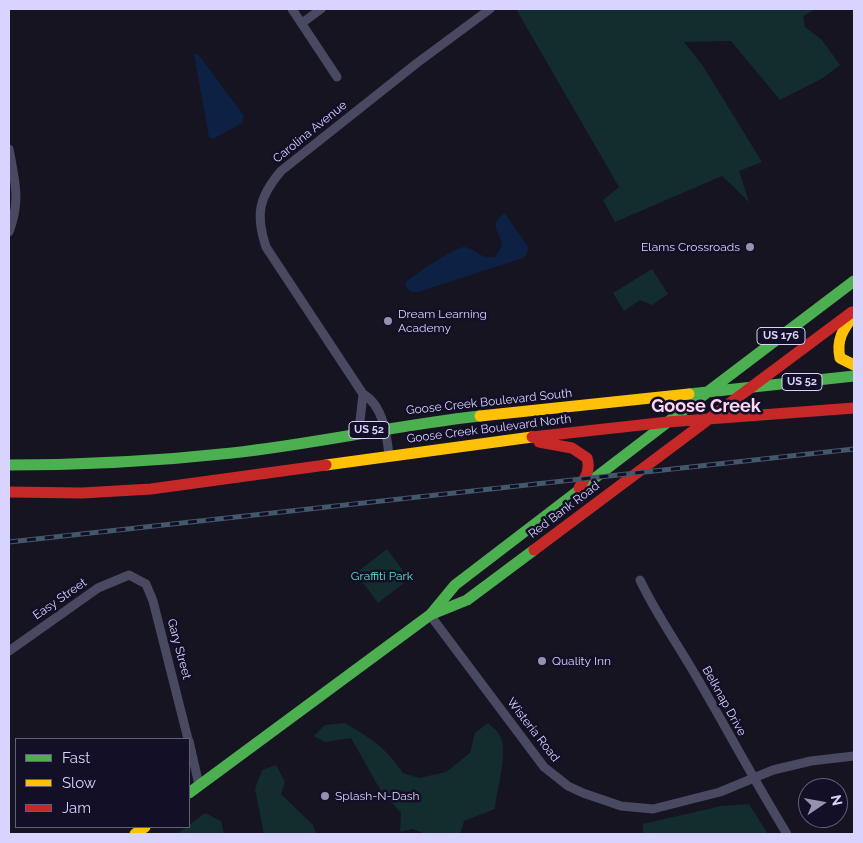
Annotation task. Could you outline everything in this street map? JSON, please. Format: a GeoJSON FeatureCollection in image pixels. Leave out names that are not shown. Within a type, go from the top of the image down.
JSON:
{"type":"FeatureCollection","features":[{"type":"Feature","properties":{"kind":"main road","name":"US 176"},"geometry":{"type":"LineString","coordinates":[[708,392],[854,282]]}},
{"type":"Feature","properties":{"kind":"main road","name":"US 176"},"geometry":{"type":"LineString","coordinates":[[710,418],[854,310]]}},
{"type":"Feature","properties":{"kind":"main road"},"geometry":{"type":"LineString","coordinates":[[854,316],[837,340],[837,348],[840,358],[854,365]]}},
{"type":"Feature","properties":{"kind":"main road","name":"Goose Creek Boulevard South"},"geometry":{"type":"LineString","coordinates":[[9,465],[81,465],[153,461],[233,453],[386,428],[854,376]]}},
{"type":"Feature","properties":{"kind":"main road","name":"Red Bank Road"},"geometry":{"type":"LineString","coordinates":[[190,792],[430,615],[455,585],[579,488],[708,392]]}},
{"type":"Feature","properties":{"kind":"main road","name":"Goose Creek Boulevard North"},"geometry":{"type":"LineString","coordinates":[[9,492],[82,493],[151,488],[518,438],[710,418],[854,408]]}},
{"type":"Feature","properties":{"kind":"main road","name":"Red Bank Road"},"geometry":{"type":"LineString","coordinates":[[430,615],[467,600],[710,418]]}},
{"type":"Feature","properties":{"kind":"main road"},"geometry":{"type":"LineString","coordinates":[[518,438],[571,447],[581,452],[588,460],[590,470],[589,476],[579,488]]}},
{"type":"Feature","properties":{"kind":"street"},"geometry":{"type":"LineString","coordinates":[[292,9],[338,77]]}},
{"type":"Feature","properties":{"kind":"street"},"geometry":{"type":"LineString","coordinates":[[302,23],[321,9]]}},
{"type":"Feature","properties":{"kind":"street","name":"Carolina Avenue"},"geometry":{"type":"LineString","coordinates":[[389,456],[386,428],[370,398],[363,394],[266,246],[260,221],[261,201],[272,181],[281,171],[417,63],[490,9]]}},
{"type":"Feature","properties":{"kind":"street"},"geometry":{"type":"LineString","coordinates":[[9,149],[16,187],[17,210],[9,232]]}},
{"type":"Feature","properties":{"kind":"street"},"geometry":{"type":"LineString","coordinates":[[356,432],[360,422],[363,394]]}},
{"type":"Feature","properties":{"kind":"street","name":"Easy Street"},"geometry":{"type":"LineString","coordinates":[[9,651],[98,588],[129,575]]}},
{"type":"Feature","properties":{"kind":"street","name":"Gary Street"},"geometry":{"type":"LineString","coordinates":[[129,575],[146,584],[153,601],[188,738]]}},
{"type":"Feature","properties":{"kind":"street","name":"Belknap Drive"},"geometry":{"type":"LineString","coordinates":[[640,580],[655,611],[697,677],[752,779],[787,834]]}},
{"type":"Feature","properties":{"kind":"street","name":"Wisteria Road"},"geometry":{"type":"LineString","coordinates":[[430,615],[544,766],[568,786],[621,806],[653,808],[720,792],[773,770],[811,761],[854,756]]}},
{"type":"Feature","properties":{"kind":"street","name":"Gary Street"},"geometry":{"type":"LineString","coordinates":[[190,744],[199,785]]}},
{"type":"Feature","properties":{"kind":"green space"},"geometry":{"type":"Polygon","coordinates":[[[516,9],[816,9],[803,16],[805,27],[822,40],[840,65],[823,78],[780,100],[731,41],[684,42],[703,66],[762,162],[739,171],[749,202],[722,176],[615,222],[603,200],[619,187],[516,9]]]}},
{"type":"Feature","properties":{"kind":"green space"},"geometry":{"type":"Polygon","coordinates":[[[652,269],[668,294],[652,305],[640,300],[624,311],[613,293],[652,269]]]}},
{"type":"Feature","properties":{"kind":"green space","name":"Graffiti Park"},"geometry":{"type":"Polygon","coordinates":[[[387,549],[409,579],[378,603],[356,573],[387,549]]]}},
{"type":"Feature","properties":{"kind":"green space"},"geometry":{"type":"Polygon","coordinates":[[[345,723],[377,744],[390,756],[403,773],[419,778],[446,772],[470,753],[475,733],[488,723],[499,734],[503,750],[502,770],[495,809],[464,821],[460,834],[426,834],[412,829],[400,832],[401,813],[381,791],[351,738],[325,742],[314,736],[325,725],[345,723]]]}},
{"type":"Feature","properties":{"kind":"green space"},"geometry":{"type":"Polygon","coordinates":[[[276,765],[285,782],[281,794],[313,825],[316,834],[264,834],[255,789],[262,770],[276,765]]]}},
{"type":"Feature","properties":{"kind":"green space"},"geometry":{"type":"Polygon","coordinates":[[[749,804],[768,834],[643,834],[643,824],[721,806],[749,804]]]}},
{"type":"Feature","properties":{"kind":"green space"},"geometry":{"type":"Polygon","coordinates":[[[205,813],[221,821],[224,834],[177,834],[185,828],[190,828],[190,824],[205,813]]]}},
{"type":"Feature","properties":{"kind":"water"},"geometry":{"type":"Polygon","coordinates":[[[194,54],[198,54],[244,116],[242,123],[213,139],[209,137],[194,54]]]}},
{"type":"Feature","properties":{"kind":"water"},"geometry":{"type":"Polygon","coordinates":[[[505,213],[528,247],[527,254],[523,258],[418,292],[411,292],[406,287],[405,283],[416,274],[460,248],[469,248],[485,257],[495,257],[502,246],[496,224],[505,213]]]}},
{"type":"Feature","properties":{"kind":"railway"},"geometry":{"type":"LineString","coordinates":[[9,542],[854,449]]}},
{"type":"Feature","properties":{"kind":"traffic: fast"},"geometry":{"type":"LineString","coordinates":[[668,422],[854,281]]}},
{"type":"Feature","properties":{"kind":"traffic: fast"},"geometry":{"type":"LineString","coordinates":[[689,394],[854,376]]}},
{"type":"Feature","properties":{"kind":"traffic: fast"},"geometry":{"type":"LineString","coordinates":[[9,465],[120,462],[232,453],[480,416]]}},
{"type":"Feature","properties":{"kind":"traffic: fast"},"geometry":{"type":"LineString","coordinates":[[431,614],[455,585],[668,422]]}},
{"type":"Feature","properties":{"kind":"traffic: fast"},"geometry":{"type":"LineString","coordinates":[[190,792],[430,615],[467,600],[534,550]]}},
{"type":"Feature","properties":{"kind":"traffic: slow"},"geometry":{"type":"LineString","coordinates":[[854,315],[844,330],[839,346],[840,358],[854,365]]}},
{"type":"Feature","properties":{"kind":"traffic: slow"},"geometry":{"type":"LineString","coordinates":[[480,416],[689,394]]}},
{"type":"Feature","properties":{"kind":"traffic: slow"},"geometry":{"type":"LineString","coordinates":[[326,465],[532,437]]}},
{"type":"Feature","properties":{"kind":"traffic: slow"},"geometry":{"type":"LineString","coordinates":[[135,834],[144,828]]}},
{"type":"Feature","properties":{"kind":"traffic: jam"},"geometry":{"type":"LineString","coordinates":[[710,418],[852,312]]}},
{"type":"Feature","properties":{"kind":"traffic: jam"},"geometry":{"type":"LineString","coordinates":[[532,437],[668,422],[854,408]]}},
{"type":"Feature","properties":{"kind":"traffic: jam"},"geometry":{"type":"LineString","coordinates":[[534,550],[709,419]]}},
{"type":"Feature","properties":{"kind":"traffic: jam"},"geometry":{"type":"LineString","coordinates":[[539,442],[572,448],[587,458],[588,470],[579,488]]}},
{"type":"Feature","properties":{"kind":"traffic: jam"},"geometry":{"type":"LineString","coordinates":[[9,492],[82,493],[151,489],[326,465]]}},
{"type":"Feature","properties":{"kind":"place","name":"Elams Crossroads"},"geometry":{"type":"Point","coordinates":[750,247]}},
{"type":"Feature","properties":{"kind":"place","name":"Dream Learning Academy"},"geometry":{"type":"Point","coordinates":[388,321]}},
{"type":"Feature","properties":{"kind":"place","name":"Quality Inn"},"geometry":{"type":"Point","coordinates":[542,661]}},
{"type":"Feature","properties":{"kind":"place","name":"Splash-N-Dash"},"geometry":{"type":"Point","coordinates":[325,796]}},
{"type":"Feature","properties":{"kind":"district","name":"Goose Creek"},"geometry":{"type":"Point","coordinates":[706,407]}}]}
